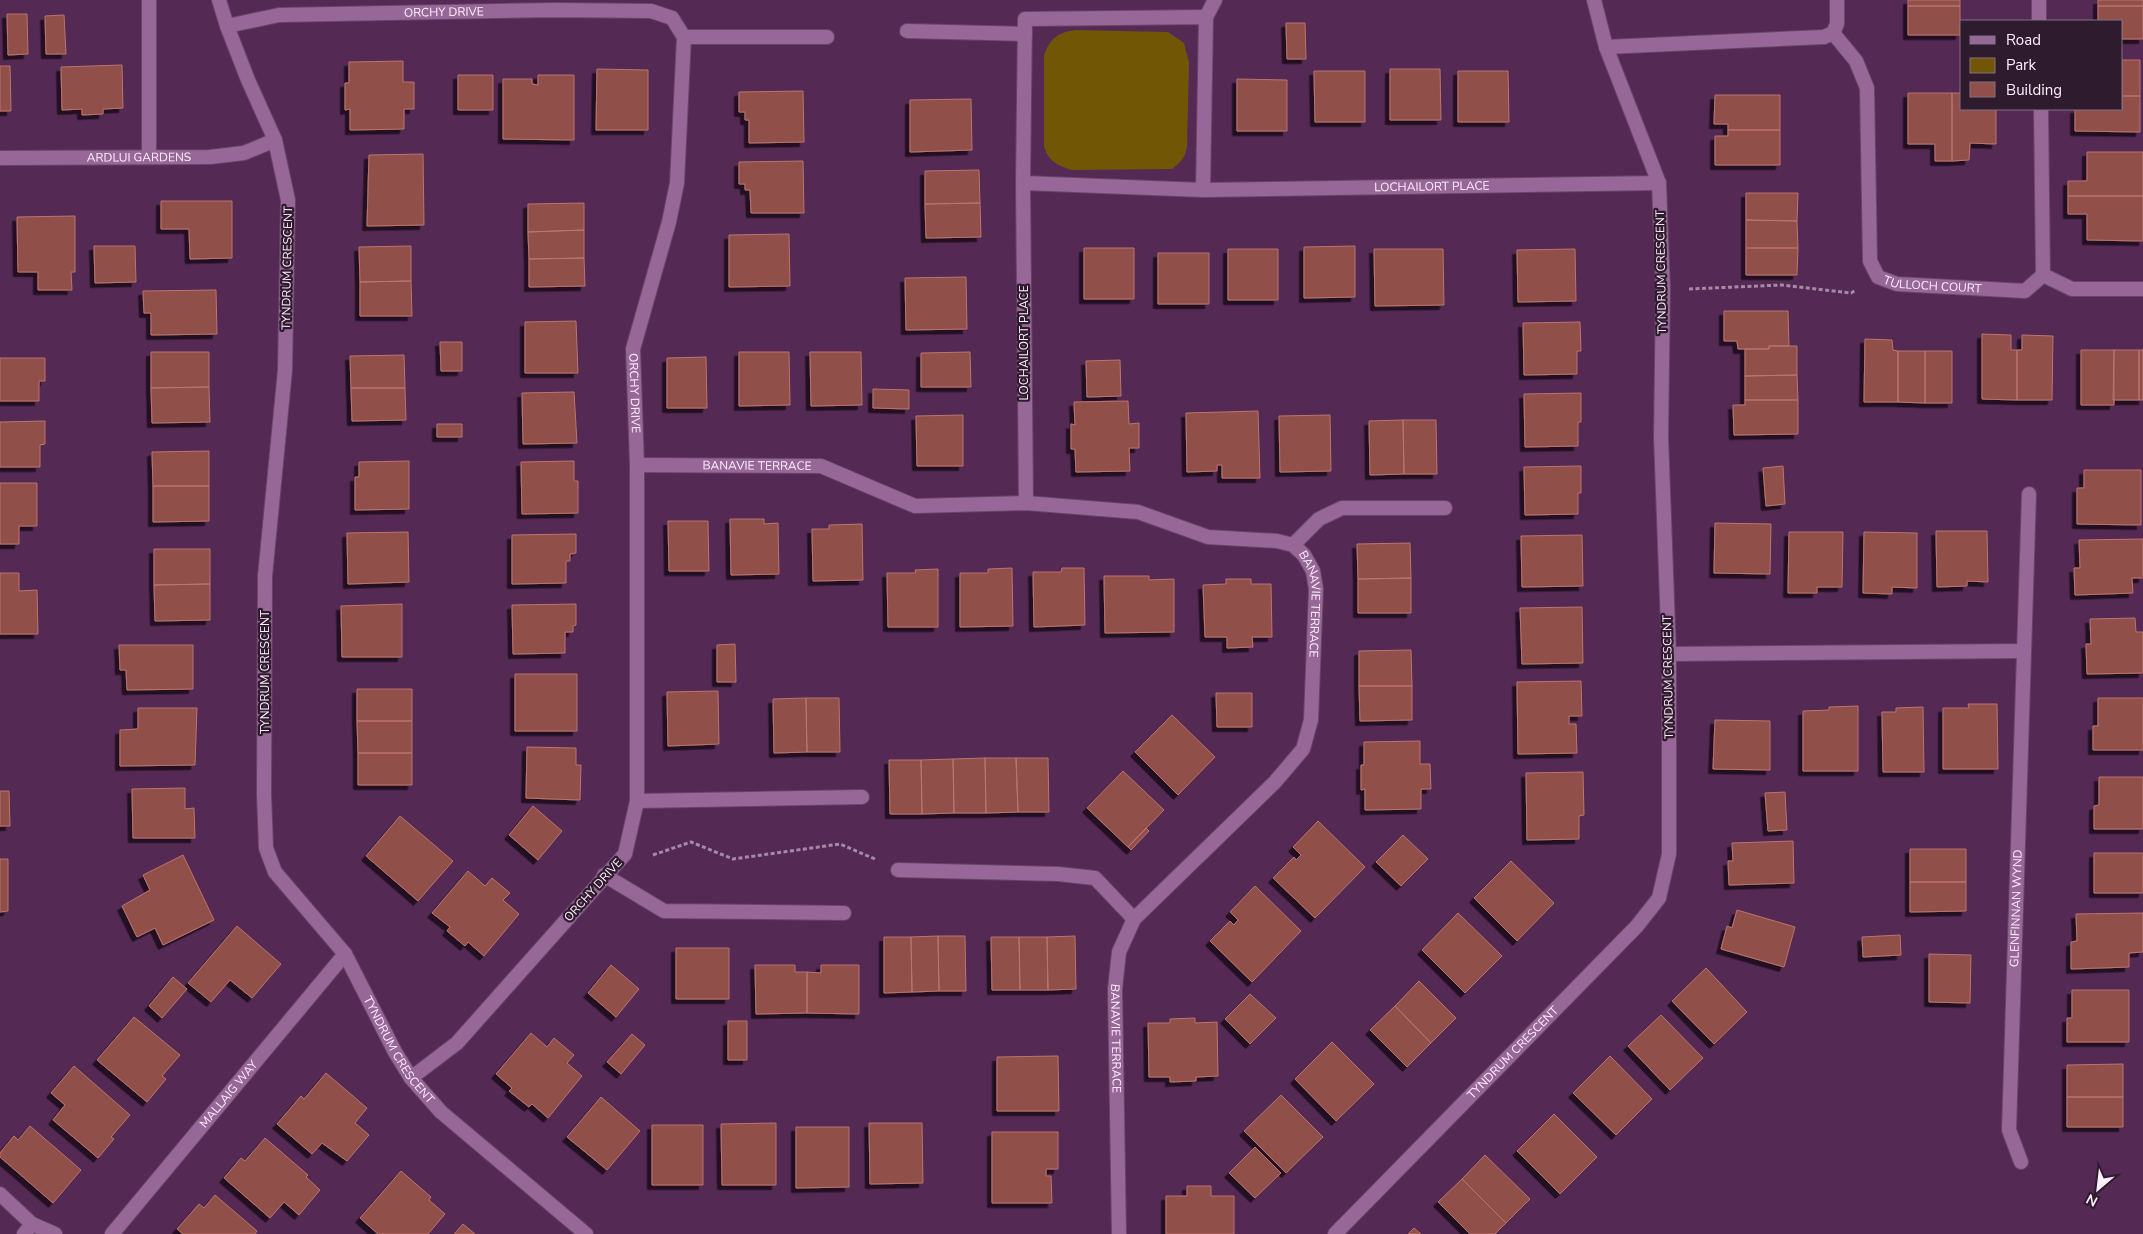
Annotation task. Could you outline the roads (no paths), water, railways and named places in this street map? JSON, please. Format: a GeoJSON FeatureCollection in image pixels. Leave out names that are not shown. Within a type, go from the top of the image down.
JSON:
{"type":"FeatureCollection","features":[{"type":"Feature","properties":{"kind":"street"},"geometry":{"type":"LineString","coordinates":[[149,0],[149,157]]}},
{"type":"Feature","properties":{"kind":"street","name":"TYNDRUM CRESCENT"},"geometry":{"type":"LineString","coordinates":[[220,0],[227,26],[248,80],[275,140],[288,200],[285,370],[265,576],[264,794],[266,848],[275,872],[345,954],[395,1052],[411,1078],[441,1112],[586,1234]]}},
{"type":"Feature","properties":{"kind":"street"},"geometry":{"type":"LineString","coordinates":[[1203,190],[1206,17],[1215,0]]}},
{"type":"Feature","properties":{"kind":"street","name":"TYNDRUM CRESCENT"},"geometry":{"type":"LineString","coordinates":[[1335,1234],[1637,926],[1659,898],[1669,854],[1669,654],[1661,437],[1663,290],[1659,183],[1606,47],[1594,0]]}},
{"type":"Feature","properties":{"kind":"street"},"geometry":{"type":"LineString","coordinates":[[1606,47],[1824,37],[1833,33],[1837,24],[1837,0]]}},
{"type":"Feature","properties":{"kind":"street"},"geometry":{"type":"LineString","coordinates":[[2039,0],[2039,20]]}},
{"type":"Feature","properties":{"kind":"street","name":"ORCHY DRIVE"},"geometry":{"type":"LineString","coordinates":[[227,26],[279,15],[556,5],[651,11],[672,18],[684,37],[677,183],[669,222],[633,349],[637,465],[637,802],[625,854],[604,875],[457,1043],[411,1078]]}},
{"type":"Feature","properties":{"kind":"street"},"geometry":{"type":"LineString","coordinates":[[907,31],[1025,34],[1025,19],[1206,17]]}},
{"type":"Feature","properties":{"kind":"street","name":"TULLOCH COURT"},"geometry":{"type":"LineString","coordinates":[[1833,33],[1856,61],[1867,88],[1870,261],[1878,278],[1897,284],[2025,291],[2043,274]]}},
{"type":"Feature","properties":{"kind":"street","name":"LOCHAILORT PLACE"},"geometry":{"type":"LineString","coordinates":[[1025,34],[1023,183],[1026,504]]}},
{"type":"Feature","properties":{"kind":"street"},"geometry":{"type":"LineString","coordinates":[[684,37],[828,37]]}},
{"type":"Feature","properties":{"kind":"street"},"geometry":{"type":"LineString","coordinates":[[2041,110],[2043,274],[2072,288],[2143,289]]}},
{"type":"Feature","properties":{"kind":"street","name":"ARDLUI GARDENS"},"geometry":{"type":"LineString","coordinates":[[0,158],[210,157],[244,153],[275,140]]}},
{"type":"Feature","properties":{"kind":"street","name":"LOCHAILORT PLACE"},"geometry":{"type":"LineString","coordinates":[[1023,183],[1203,190],[1659,183]]}},
{"type":"Feature","properties":{"kind":"street","name":"BANAVIE TERRACE"},"geometry":{"type":"LineString","coordinates":[[637,465],[821,466],[916,506],[1026,504],[1138,512],[1208,537],[1277,541],[1292,545],[1304,555],[1313,571],[1316,589],[1311,720],[1302,749],[1275,782],[1134,919],[1119,952],[1115,989],[1118,1234]]}},
{"type":"Feature","properties":{"kind":"street","name":"GLENFINNAN WYND"},"geometry":{"type":"LineString","coordinates":[[2021,1162],[2009,1130],[2029,494]]}},
{"type":"Feature","properties":{"kind":"street"},"geometry":{"type":"LineString","coordinates":[[1292,545],[1319,519],[1342,508],[1445,508]]}},
{"type":"Feature","properties":{"kind":"street"},"geometry":{"type":"LineString","coordinates":[[1669,654],[2023,651]]}},
{"type":"Feature","properties":{"kind":"street"},"geometry":{"type":"LineString","coordinates":[[637,802],[862,797]]}},
{"type":"Feature","properties":{"kind":"street"},"geometry":{"type":"LineString","coordinates":[[898,870],[1058,874],[1095,878],[1134,919]]}},
{"type":"Feature","properties":{"kind":"street"},"geometry":{"type":"LineString","coordinates":[[604,875],[664,911],[844,913]]}},
{"type":"Feature","properties":{"kind":"street","name":"MALLAIG WAY"},"geometry":{"type":"LineString","coordinates":[[112,1234],[345,954]]}},
{"type":"Feature","properties":{"kind":"street"},"geometry":{"type":"LineString","coordinates":[[0,1194],[28,1229],[55,1234]]}}]}
